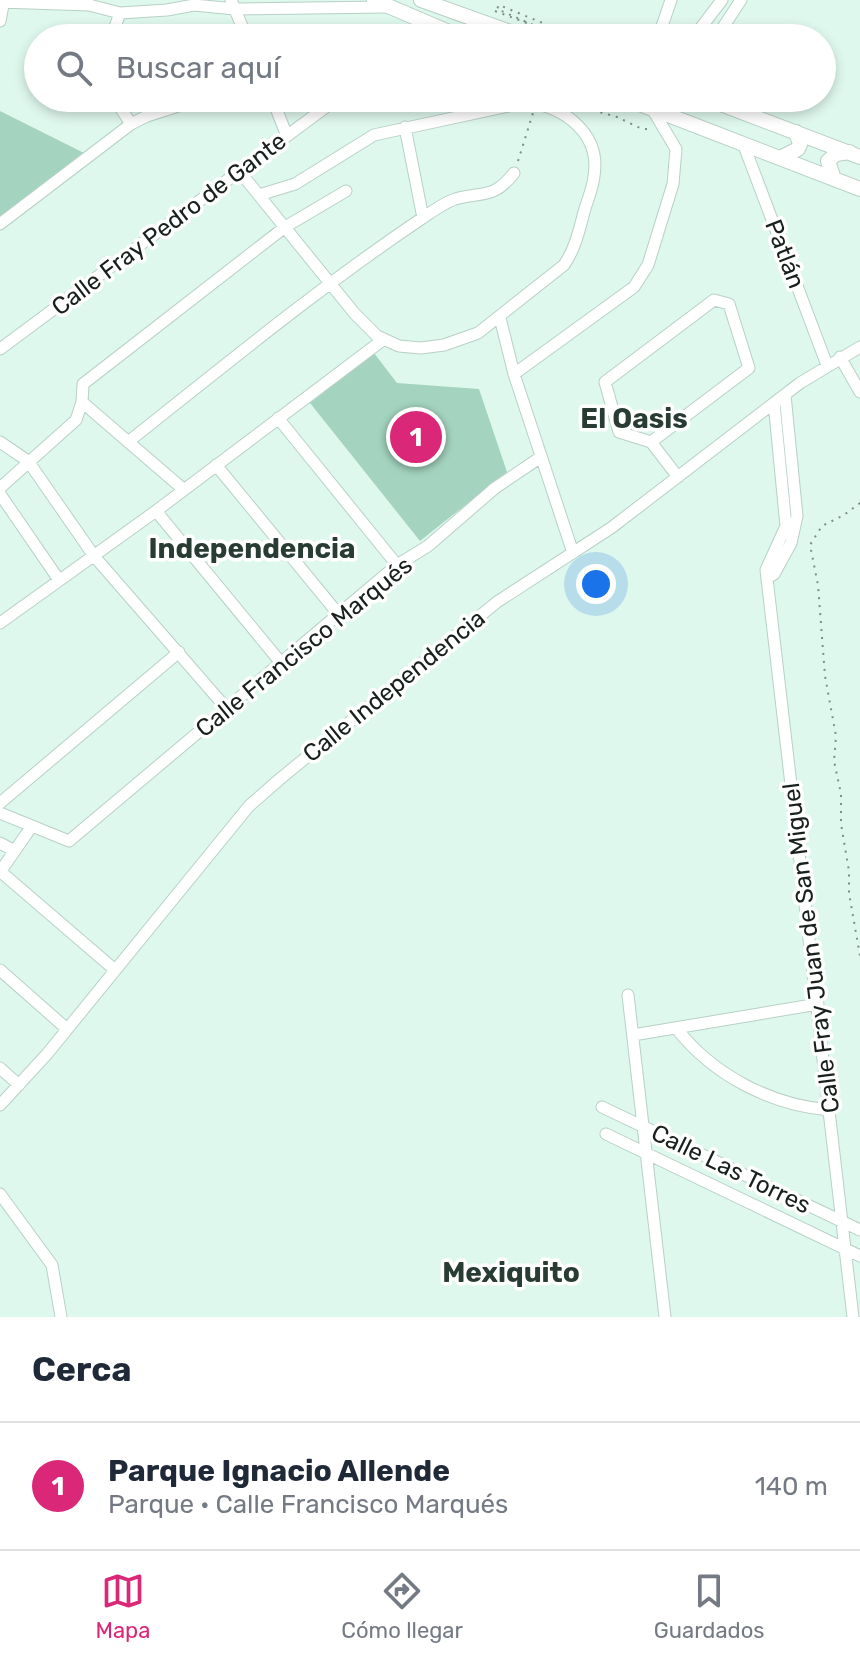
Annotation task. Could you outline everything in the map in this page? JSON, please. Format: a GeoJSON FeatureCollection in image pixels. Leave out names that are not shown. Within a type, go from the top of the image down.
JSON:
{"type":"FeatureCollection","features":[{"type":"Feature","properties":{"kind":"main road"},"geometry":{"type":"LineString","coordinates":[[374,0],[429,24]]}},
{"type":"Feature","properties":{"kind":"main road"},"geometry":{"type":"LineString","coordinates":[[421,0],[488,24]]}},
{"type":"Feature","properties":{"kind":"main road"},"geometry":{"type":"LineString","coordinates":[[664,112],[860,189]]}},
{"type":"Feature","properties":{"kind":"main road"},"geometry":{"type":"LineString","coordinates":[[742,112],[855,154]]}},
{"type":"Feature","properties":{"kind":"main road"},"geometry":{"type":"LineString","coordinates":[[780,158],[798,149],[796,132]]}},
{"type":"Feature","properties":{"kind":"main road"},"geometry":{"type":"LineString","coordinates":[[834,179],[828,161],[836,154],[855,154]]}},
{"type":"Feature","properties":{"kind":"street"},"geometry":{"type":"LineString","coordinates":[[663,24],[671,0]]}},
{"type":"Feature","properties":{"kind":"street"},"geometry":{"type":"LineString","coordinates":[[704,24],[722,0]]}},
{"type":"Feature","properties":{"kind":"street"},"geometry":{"type":"LineString","coordinates":[[725,24],[740,0]]}},
{"type":"Feature","properties":{"kind":"street"},"geometry":{"type":"LineString","coordinates":[[0,21],[3,1],[89,5],[120,13],[233,4],[390,7]]}},
{"type":"Feature","properties":{"kind":"street"},"geometry":{"type":"LineString","coordinates":[[233,4],[241,24]]}},
{"type":"Feature","properties":{"kind":"street"},"geometry":{"type":"LineString","coordinates":[[116,24],[120,13]]}},
{"type":"Feature","properties":{"kind":"street"},"geometry":{"type":"LineString","coordinates":[[123,112],[131,124]]}},
{"type":"Feature","properties":{"kind":"street"},"geometry":{"type":"LineString","coordinates":[[0,224],[131,124],[159,112]]}},
{"type":"Feature","properties":{"kind":"street"},"geometry":{"type":"LineString","coordinates":[[278,112],[287,136]]}},
{"type":"Feature","properties":{"kind":"street","name":"Calle Fray Pedro de Gante"},"geometry":{"type":"LineString","coordinates":[[0,349],[319,112]]}},
{"type":"Feature","properties":{"kind":"street"},"geometry":{"type":"LineString","coordinates":[[259,195],[295,184],[374,135],[474,112]]}},
{"type":"Feature","properties":{"kind":"street"},"geometry":{"type":"LineString","coordinates":[[240,172],[355,314],[377,336],[399,346],[421,348],[444,345],[478,333],[500,318],[564,265],[573,252],[595,175],[594,154],[586,134],[570,117],[558,112]]}},
{"type":"Feature","properties":{"kind":"street"},"geometry":{"type":"LineString","coordinates":[[514,374],[634,287],[648,265],[673,184],[676,149],[654,112]]}},
{"type":"Feature","properties":{"kind":"street"},"geometry":{"type":"LineString","coordinates":[[405,127],[423,218]]}},
{"type":"Feature","properties":{"kind":"street","name":"Patlán"},"geometry":{"type":"LineString","coordinates":[[743,143],[827,365]]}},
{"type":"Feature","properties":{"kind":"street"},"geometry":{"type":"LineString","coordinates":[[128,442],[330,282],[423,218],[457,199],[475,197],[503,187],[514,173]]}},
{"type":"Feature","properties":{"kind":"street"},"geometry":{"type":"LineString","coordinates":[[0,488],[76,420],[82,402],[83,384],[285,227],[346,191]]}},
{"type":"Feature","properties":{"kind":"street"},"geometry":{"type":"LineString","coordinates":[[651,442],[749,368],[729,304],[714,300],[605,382],[619,432],[651,442],[678,477]]}},
{"type":"Feature","properties":{"kind":"street"},"geometry":{"type":"LineString","coordinates":[[500,318],[514,374],[573,553]]}},
{"type":"Feature","properties":{"kind":"street"},"geometry":{"type":"LineString","coordinates":[[0,623],[156,511],[384,339]]}},
{"type":"Feature","properties":{"kind":"street","name":"Calle Independencia"},"geometry":{"type":"LineString","coordinates":[[0,1105],[67,1029],[249,806],[497,602],[611,528],[827,365],[858,352]]}},
{"type":"Feature","properties":{"kind":"street"},"geometry":{"type":"LineString","coordinates":[[840,357],[860,392]]}},
{"type":"Feature","properties":{"kind":"street","name":"Calle Fray Juan de San Miguel"},"geometry":{"type":"LineString","coordinates":[[785,395],[797,516],[774,574],[768,578],[853,1317]]}},
{"type":"Feature","properties":{"kind":"street"},"geometry":{"type":"LineString","coordinates":[[82,402],[183,489]]}},
{"type":"Feature","properties":{"kind":"street"},"geometry":{"type":"LineString","coordinates":[[774,403],[791,527]]}},
{"type":"Feature","properties":{"kind":"street"},"geometry":{"type":"LineString","coordinates":[[278,418],[397,565]]}},
{"type":"Feature","properties":{"kind":"street"},"geometry":{"type":"LineString","coordinates":[[0,442],[28,461],[94,556],[227,709]]}},
{"type":"Feature","properties":{"kind":"street","name":"Calle Francisco Marqués"},"geometry":{"type":"LineString","coordinates":[[32,826],[69,841],[397,565],[428,546],[495,488],[541,457]]}},
{"type":"Feature","properties":{"kind":"street"},"geometry":{"type":"LineString","coordinates":[[216,465],[340,616]]}},
{"type":"Feature","properties":{"kind":"street"},"geometry":{"type":"LineString","coordinates":[[0,494],[59,580]]}},
{"type":"Feature","properties":{"kind":"street"},"geometry":{"type":"LineString","coordinates":[[156,511],[282,664]]}},
{"type":"Feature","properties":{"kind":"street"},"geometry":{"type":"LineString","coordinates":[[0,803],[179,652]]}},
{"type":"Feature","properties":{"kind":"street"},"geometry":{"type":"LineString","coordinates":[[0,813],[32,826],[0,872],[115,970]]}},
{"type":"Feature","properties":{"kind":"street"},"geometry":{"type":"LineString","coordinates":[[0,843],[15,851]]}},
{"type":"Feature","properties":{"kind":"street"},"geometry":{"type":"LineString","coordinates":[[0,970],[67,1029]]}},
{"type":"Feature","properties":{"kind":"street"},"geometry":{"type":"LineString","coordinates":[[628,995],[665,1317]]}},
{"type":"Feature","properties":{"kind":"street"},"geometry":{"type":"LineString","coordinates":[[633,1035],[818,1004]]}},
{"type":"Feature","properties":{"kind":"street"},"geometry":{"type":"LineString","coordinates":[[676,1028],[691,1047],[719,1070],[760,1093],[801,1108],[830,1110]]}},
{"type":"Feature","properties":{"kind":"street"},"geometry":{"type":"LineString","coordinates":[[0,1068],[19,1085]]}},
{"type":"Feature","properties":{"kind":"street","name":"Calle Las Torres"},"geometry":{"type":"LineString","coordinates":[[602,1107],[860,1230]]}},
{"type":"Feature","properties":{"kind":"street","name":"Calle Las Torres"},"geometry":{"type":"LineString","coordinates":[[606,1134],[860,1256]]}},
{"type":"Feature","properties":{"kind":"street"},"geometry":{"type":"LineString","coordinates":[[0,1194],[52,1265],[61,1317]]}},
{"type":"Feature","properties":{"kind":"path"},"geometry":{"type":"LineString","coordinates":[[531,24],[497,9],[499,5],[546,24]]}},
{"type":"Feature","properties":{"kind":"path"},"geometry":{"type":"LineString","coordinates":[[495,11],[529,24]]}},
{"type":"Feature","properties":{"kind":"path"},"geometry":{"type":"LineString","coordinates":[[514,173],[537,112]]}},
{"type":"Feature","properties":{"kind":"path"},"geometry":{"type":"LineString","coordinates":[[601,112],[642,129],[651,129]]}},
{"type":"Feature","properties":{"kind":"path"},"geometry":{"type":"LineString","coordinates":[[860,503],[822,526],[810,545],[818,585],[825,676],[836,736],[834,761],[841,794],[841,824],[849,871],[849,893],[860,956]]}},
{"type":"Feature","properties":{"kind":"green space"},"geometry":{"type":"Polygon","coordinates":[[[0,111],[84,153],[0,218],[0,111]]]}},
{"type":"Feature","properties":{"kind":"green space"},"geometry":{"type":"Polygon","coordinates":[[[374,353],[397,383],[479,389],[507,472],[420,541],[310,403],[374,353]]]}},
{"type":"Feature","properties":{"kind":"place","name":"Parque Ignacio Allende"},"geometry":{"type":"Point","coordinates":[416,437]}},
{"type":"Feature","properties":{"kind":"district","name":"El Oasis"},"geometry":{"type":"Point","coordinates":[634,418]}},
{"type":"Feature","properties":{"kind":"district","name":"Independencia"},"geometry":{"type":"Point","coordinates":[252,548]}},
{"type":"Feature","properties":{"kind":"district","name":"Mexiquito"},"geometry":{"type":"Point","coordinates":[511,1272]}}]}
